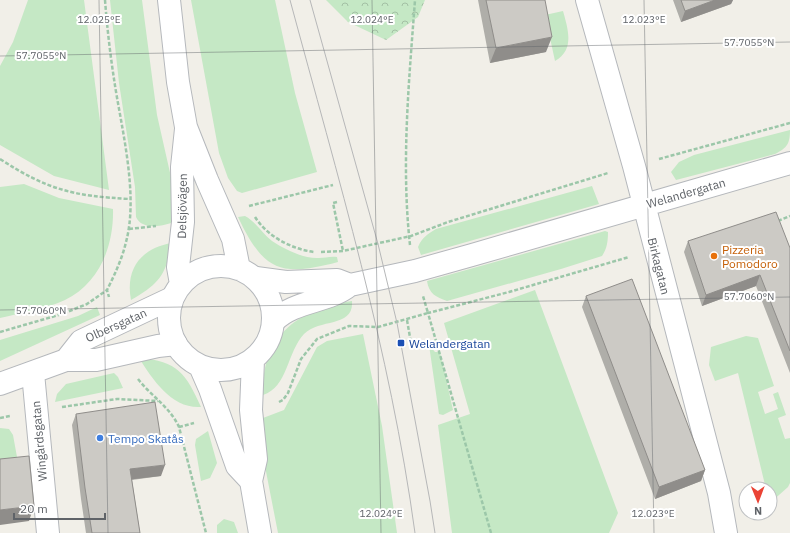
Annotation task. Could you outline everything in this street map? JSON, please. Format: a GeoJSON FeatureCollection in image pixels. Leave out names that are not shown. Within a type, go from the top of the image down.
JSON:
{"type":"FeatureCollection","features":[{"type":"Feature","properties":{"kind":"street","name":"Delsjövägen"},"geometry":{"type":"LineString","coordinates":[[169,0],[178,82],[186,127],[232,239],[248,273],[264,287],[270,298],[274,321],[268,343],[253,360],[244,365],[225,370],[200,366],[184,355],[176,344],[170,329],[169,314],[177,291],[183,222],[182,167],[186,127]]}},
{"type":"Feature","properties":{"kind":"street","name":"Birkagatan"},"geometry":{"type":"LineString","coordinates":[[587,0],[634,166],[654,250],[719,492],[726,533]]}},
{"type":"Feature","properties":{"kind":"street","name":"Welandergatan"},"geometry":{"type":"LineString","coordinates":[[274,321],[297,306],[343,291],[350,286],[415,271],[790,163]]}},
{"type":"Feature","properties":{"kind":"street"},"geometry":{"type":"LineString","coordinates":[[177,291],[192,274],[207,267],[223,265],[248,273],[286,282],[337,280],[350,286]]}},
{"type":"Feature","properties":{"kind":"street","name":"Olbersgatan"},"geometry":{"type":"LineString","coordinates":[[66,360],[81,341],[177,291]]}},
{"type":"Feature","properties":{"kind":"street","name":"Olbersgatan"},"geometry":{"type":"LineString","coordinates":[[0,384],[66,360],[96,360],[158,346],[176,344]]}},
{"type":"Feature","properties":{"kind":"street"},"geometry":{"type":"LineString","coordinates":[[253,360],[251,410],[256,459],[251,481],[260,533]]}},
{"type":"Feature","properties":{"kind":"street"},"geometry":{"type":"LineString","coordinates":[[200,366],[210,389],[237,466],[251,481]]}},
{"type":"Feature","properties":{"kind":"street","name":"Wingårdsgatan"},"geometry":{"type":"LineString","coordinates":[[33,373],[48,533]]}},
{"type":"Feature","properties":{"kind":"path"},"geometry":{"type":"LineString","coordinates":[[0,332],[62,314],[87,304],[107,290],[118,268],[126,242],[130,199],[105,0]]}},
{"type":"Feature","properties":{"kind":"path"},"geometry":{"type":"LineString","coordinates":[[415,0],[409,70],[406,155],[407,196],[411,236],[410,243],[415,271],[491,533]]}},
{"type":"Feature","properties":{"kind":"path"},"geometry":{"type":"LineString","coordinates":[[248,206],[265,228],[276,237],[292,246],[316,252],[330,250],[343,251],[411,236],[448,222],[634,166],[790,123]]}},
{"type":"Feature","properties":{"kind":"path"},"geometry":{"type":"LineString","coordinates":[[0,159],[37,181],[55,188],[94,197],[130,199]]}},
{"type":"Feature","properties":{"kind":"path"},"geometry":{"type":"LineString","coordinates":[[337,202],[333,203],[343,251]]}},
{"type":"Feature","properties":{"kind":"path"},"geometry":{"type":"LineString","coordinates":[[774,222],[790,216]]}},
{"type":"Feature","properties":{"kind":"path"},"geometry":{"type":"LineString","coordinates":[[273,406],[283,400],[286,396],[301,359],[317,339],[349,326],[378,327],[407,320],[654,250]]}},
{"type":"Feature","properties":{"kind":"path"},"geometry":{"type":"LineString","coordinates":[[107,290],[111,301]]}},
{"type":"Feature","properties":{"kind":"path"},"geometry":{"type":"LineString","coordinates":[[407,320],[410,343]]}},
{"type":"Feature","properties":{"kind":"path"},"geometry":{"type":"LineString","coordinates":[[135,376],[147,391],[173,414],[179,426],[206,533]]}},
{"type":"Feature","properties":{"kind":"path"},"geometry":{"type":"LineString","coordinates":[[0,418],[86,402],[117,399],[159,401]]}},
{"type":"Feature","properties":{"kind":"green space"},"geometry":{"type":"Polygon","coordinates":[[[28,0],[84,0],[109,190],[54,176],[0,145],[0,66],[13,42],[28,0]]]}},
{"type":"Feature","properties":{"kind":"green space"},"geometry":{"type":"Polygon","coordinates":[[[110,0],[142,0],[157,115],[173,186],[176,221],[160,226],[148,226],[139,221],[136,217],[135,187],[119,83],[110,0]]]}},
{"type":"Feature","properties":{"kind":"green space"},"geometry":{"type":"Polygon","coordinates":[[[191,0],[275,0],[295,93],[317,172],[242,193],[237,191],[228,178],[219,153],[191,0]]]}},
{"type":"Feature","properties":{"kind":"green space"},"geometry":{"type":"Polygon","coordinates":[[[326,0],[425,0],[418,17],[386,40],[348,22],[326,0]]]}},
{"type":"Feature","properties":{"kind":"green space"},"geometry":{"type":"Polygon","coordinates":[[[563,11],[567,25],[568,45],[561,56],[555,61],[545,15],[563,11]]]}},
{"type":"Feature","properties":{"kind":"green space"},"geometry":{"type":"Polygon","coordinates":[[[790,130],[787,145],[775,154],[676,180],[671,172],[679,162],[694,155],[790,130]]]}},
{"type":"Feature","properties":{"kind":"green space"},"geometry":{"type":"Polygon","coordinates":[[[24,184],[59,198],[113,209],[111,236],[102,262],[96,273],[77,293],[65,300],[49,306],[0,318],[0,187],[24,184]]]}},
{"type":"Feature","properties":{"kind":"green space"},"geometry":{"type":"Polygon","coordinates":[[[592,186],[599,204],[421,255],[418,247],[421,241],[436,229],[592,186]]]}},
{"type":"Feature","properties":{"kind":"green space"},"geometry":{"type":"Polygon","coordinates":[[[245,216],[272,241],[288,250],[313,258],[337,257],[338,262],[302,269],[288,269],[276,266],[266,259],[247,235],[238,217],[245,216]]]}},
{"type":"Feature","properties":{"kind":"green space"},"geometry":{"type":"Polygon","coordinates":[[[605,231],[608,232],[607,242],[602,256],[447,301],[431,292],[429,289],[427,281],[605,231]]]}},
{"type":"Feature","properties":{"kind":"green space"},"geometry":{"type":"Polygon","coordinates":[[[172,243],[167,263],[160,278],[148,289],[131,300],[131,279],[133,270],[138,262],[144,255],[152,250],[172,243]]]}},
{"type":"Feature","properties":{"kind":"green space"},"geometry":{"type":"Polygon","coordinates":[[[535,290],[618,513],[609,533],[452,533],[438,425],[470,414],[444,323],[535,290]]]}},
{"type":"Feature","properties":{"kind":"green space"},"geometry":{"type":"Polygon","coordinates":[[[352,301],[351,310],[348,315],[335,322],[311,329],[304,334],[298,341],[278,385],[263,395],[264,374],[268,357],[276,341],[286,329],[315,311],[352,301]]]}},
{"type":"Feature","properties":{"kind":"green space"},"geometry":{"type":"Polygon","coordinates":[[[97,307],[100,315],[0,361],[0,340],[78,316],[97,307]]]}},
{"type":"Feature","properties":{"kind":"green space"},"geometry":{"type":"Polygon","coordinates":[[[363,334],[382,426],[397,533],[278,533],[262,451],[260,422],[263,418],[284,410],[317,347],[327,341],[363,334]]]}},
{"type":"Feature","properties":{"kind":"green space"},"geometry":{"type":"Polygon","coordinates":[[[746,336],[758,338],[774,386],[758,392],[765,414],[778,409],[773,394],[778,392],[786,415],[778,418],[785,439],[790,438],[790,483],[788,487],[778,496],[778,481],[764,481],[738,373],[715,381],[709,365],[711,347],[746,336]]]}},
{"type":"Feature","properties":{"kind":"green space"},"geometry":{"type":"Polygon","coordinates":[[[429,345],[435,352],[440,352],[453,410],[443,415],[439,414],[429,345]]]}},
{"type":"Feature","properties":{"kind":"green space"},"geometry":{"type":"Polygon","coordinates":[[[139,358],[163,362],[179,371],[190,386],[201,407],[181,403],[164,392],[139,358]]]}},
{"type":"Feature","properties":{"kind":"green space"},"geometry":{"type":"Polygon","coordinates":[[[114,373],[118,377],[123,388],[55,402],[57,394],[66,384],[114,373]]]}},
{"type":"Feature","properties":{"kind":"green space"},"geometry":{"type":"Polygon","coordinates":[[[0,428],[9,429],[13,435],[19,468],[0,469],[0,428]]]}},
{"type":"Feature","properties":{"kind":"green space"},"geometry":{"type":"Polygon","coordinates":[[[208,431],[217,463],[210,478],[201,481],[195,445],[196,439],[208,431]]]}},
{"type":"Feature","properties":{"kind":"green space"},"geometry":{"type":"Polygon","coordinates":[[[224,519],[234,522],[238,533],[217,533],[217,525],[224,519]]]}},
{"type":"Feature","properties":{"kind":"building"},"geometry":{"type":"Polygon","coordinates":[[[486,0],[545,0],[552,37],[496,48],[486,0]]]}},
{"type":"Feature","properties":{"kind":"building"},"geometry":{"type":"Polygon","coordinates":[[[681,0],[715,0],[685,11],[681,0]]]}},
{"type":"Feature","properties":{"kind":"building"},"geometry":{"type":"Polygon","coordinates":[[[776,212],[790,248],[790,351],[760,275],[706,295],[688,241],[776,212]]]}},
{"type":"Feature","properties":{"kind":"building"},"geometry":{"type":"Polygon","coordinates":[[[632,279],[705,470],[659,487],[586,296],[632,279]]]}},
{"type":"Feature","properties":{"kind":"building"},"geometry":{"type":"Polygon","coordinates":[[[155,402],[165,465],[130,469],[140,533],[92,533],[76,414],[155,402]]]}},
{"type":"Feature","properties":{"kind":"building"},"geometry":{"type":"Polygon","coordinates":[[[29,456],[34,506],[0,510],[0,459],[29,456]]]}},
{"type":"Feature","properties":{"kind":"tram line"},"geometry":{"type":"LineString","coordinates":[[290,0],[344,199],[377,331],[392,398],[415,533]]}},
{"type":"Feature","properties":{"kind":"tram line"},"geometry":{"type":"LineString","coordinates":[[310,0],[378,244],[397,323],[435,533]]}},
{"type":"Feature","properties":{"kind":"place","name":"Pizzeria Pomodoro"},"geometry":{"type":"Point","coordinates":[714,256]}},
{"type":"Feature","properties":{"kind":"place","name":"Welandergatan"},"geometry":{"type":"Point","coordinates":[401,343]}},
{"type":"Feature","properties":{"kind":"place","name":"Tempo Skatås"},"geometry":{"type":"Point","coordinates":[100,438]}}]}
